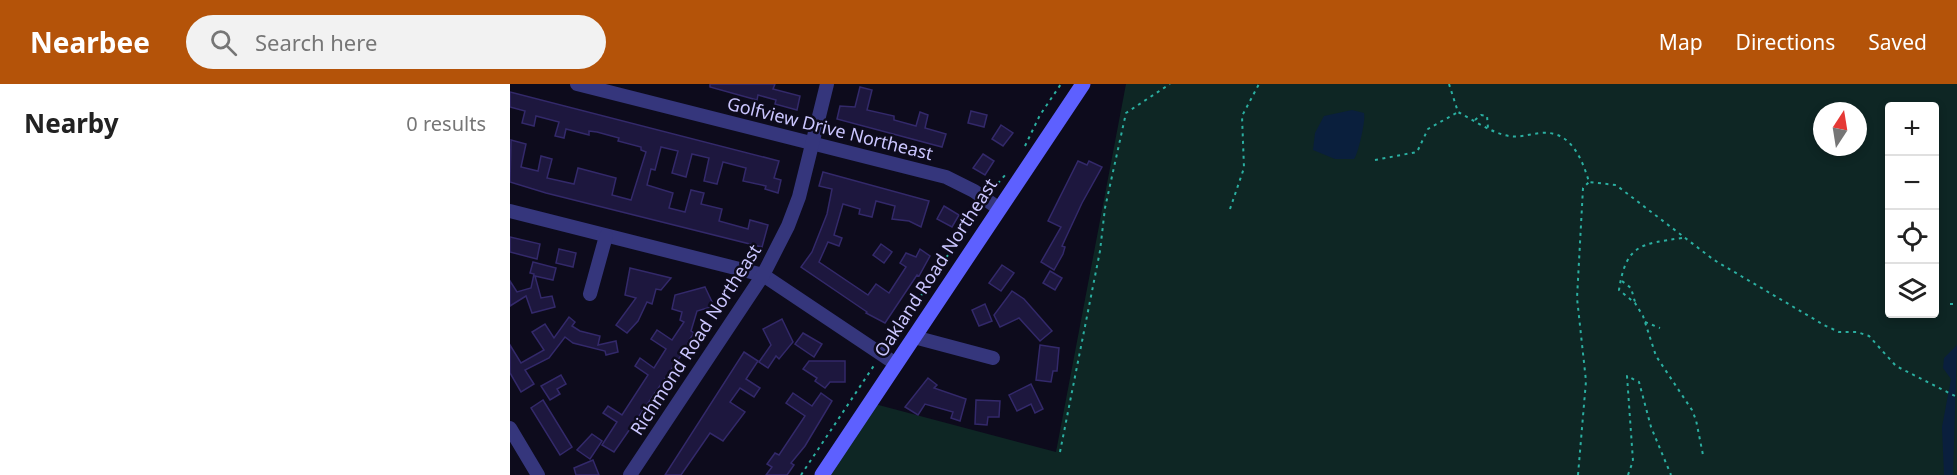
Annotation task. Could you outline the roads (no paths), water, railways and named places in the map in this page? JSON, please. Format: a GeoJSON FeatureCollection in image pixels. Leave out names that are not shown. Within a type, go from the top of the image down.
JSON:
{"type":"FeatureCollection","features":[{"type":"Feature","properties":{"kind":"main road","name":"Oakland Road Northeast"},"geometry":{"type":"LineString","coordinates":[[822,475],[998,208],[1083,84]]}},
{"type":"Feature","properties":{"kind":"street","name":"Golfview Drive Northeast"},"geometry":{"type":"LineString","coordinates":[[577,84],[946,177],[974,191],[998,208]]}},
{"type":"Feature","properties":{"kind":"street","name":"Richmond Road Northeast"},"geometry":{"type":"LineString","coordinates":[[630,475],[763,276],[799,197],[826,84]]}},
{"type":"Feature","properties":{"kind":"street"},"geometry":{"type":"LineString","coordinates":[[510,211],[763,276],[896,364]]}},
{"type":"Feature","properties":{"kind":"street"},"geometry":{"type":"LineString","coordinates":[[590,294],[606,236]]}},
{"type":"Feature","properties":{"kind":"street"},"geometry":{"type":"LineString","coordinates":[[914,337],[993,358]]}},
{"type":"Feature","properties":{"kind":"street"},"geometry":{"type":"LineString","coordinates":[[510,428],[538,475]]}},
{"type":"Feature","properties":{"kind":"water"},"geometry":{"type":"Polygon","coordinates":[[[1352,110],[1364,113],[1358,151],[1354,159],[1335,159],[1313,150],[1315,133],[1324,116],[1352,110]]]}},
{"type":"Feature","properties":{"kind":"water"},"geometry":{"type":"Polygon","coordinates":[[[1957,345],[1953,475],[1944,475],[1942,427],[1951,379],[1943,368],[1944,358],[1957,345]]]}}]}
